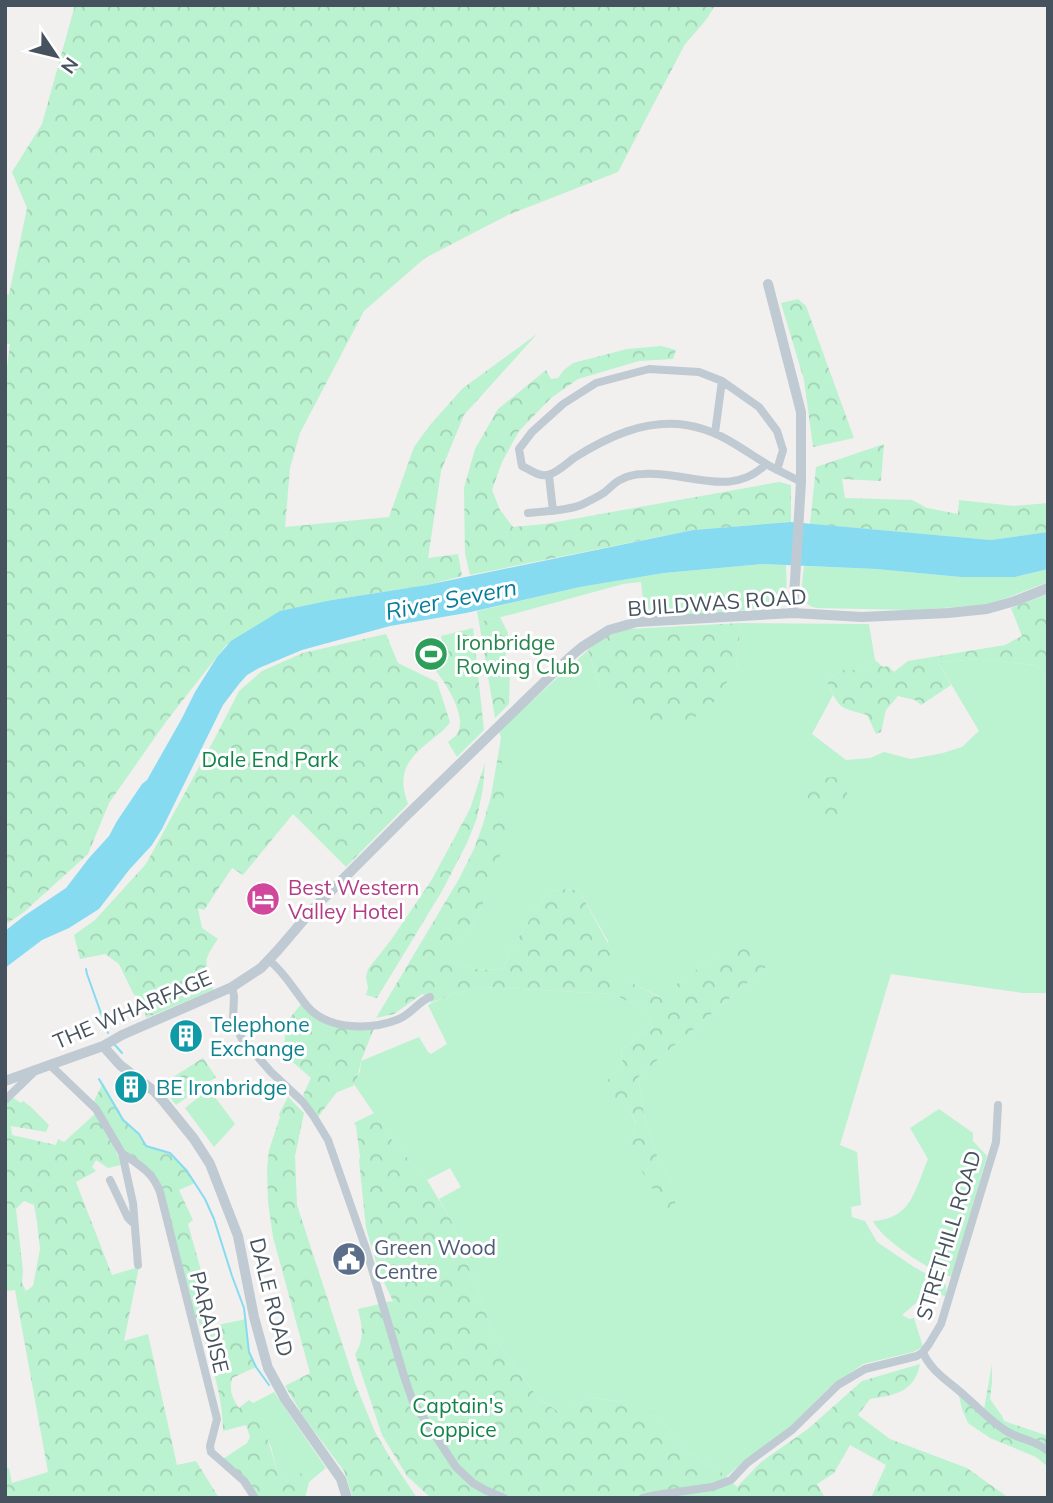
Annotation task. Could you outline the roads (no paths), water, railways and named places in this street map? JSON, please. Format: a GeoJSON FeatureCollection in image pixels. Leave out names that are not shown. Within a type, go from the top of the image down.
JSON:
{"type":"FeatureCollection","features":[{"type":"Feature","properties":{"kind":"street"},"geometry":{"type":"LineString","coordinates":[[768,284],[801,412],[801,482],[793,613]]}},
{"type":"Feature","properties":{"kind":"street"},"geometry":{"type":"LineString","coordinates":[[777,470],[783,450],[777,431],[759,407],[722,381],[699,372],[649,369],[596,383],[563,404],[532,432],[519,449],[522,466],[540,475],[549,475],[619,433],[648,425],[684,425],[715,433],[766,464],[777,470],[801,482]]}},
{"type":"Feature","properties":{"kind":"street"},"geometry":{"type":"LineString","coordinates":[[715,433],[722,381]]}},
{"type":"Feature","properties":{"kind":"street"},"geometry":{"type":"LineString","coordinates":[[528,513],[578,506],[603,494],[621,479],[642,474],[661,474],[705,482],[723,481],[744,479],[757,473],[766,464]]}},
{"type":"Feature","properties":{"kind":"street"},"geometry":{"type":"LineString","coordinates":[[549,475],[553,510]]}},
{"type":"Feature","properties":{"kind":"street","name":"BUILDWAS ROAD"},"geometry":{"type":"LineString","coordinates":[[269,960],[313,909],[472,751],[582,647],[609,631],[637,622],[793,613],[862,617],[948,613],[987,609],[1048,588]]}},
{"type":"Feature","properties":{"kind":"street"},"geometry":{"type":"LineString","coordinates":[[269,960],[308,1007],[335,1023],[367,1026],[391,1021],[404,1016],[425,997]]}},
{"type":"Feature","properties":{"kind":"street","name":"THE WHARFAGE"},"geometry":{"type":"LineString","coordinates":[[5,1082],[103,1046],[122,1035],[232,987],[269,960]]}},
{"type":"Feature","properties":{"kind":"street"},"geometry":{"type":"LineString","coordinates":[[232,987],[233,1020],[242,1039],[271,1072],[303,1102],[328,1140],[366,1249],[413,1402],[456,1467],[473,1483],[504,1498]]}},
{"type":"Feature","properties":{"kind":"street","name":"DALE ROAD"},"geometry":{"type":"LineString","coordinates":[[103,1046],[120,1065],[164,1102],[194,1139],[214,1172],[238,1237],[254,1317],[268,1368],[285,1399],[341,1479],[347,1498]]}},
{"type":"Feature","properties":{"kind":"street","name":"PARADISE"},"geometry":{"type":"LineString","coordinates":[[50,1065],[96,1109],[122,1153],[132,1203],[138,1265]]}},
{"type":"Feature","properties":{"kind":"street"},"geometry":{"type":"LineString","coordinates":[[5,1100],[33,1073]]}},
{"type":"Feature","properties":{"kind":"street","name":"STRETHILL ROAD"},"geometry":{"type":"LineString","coordinates":[[643,1498],[712,1487],[732,1480],[747,1463],[799,1425],[838,1385],[865,1369],[923,1352],[941,1324],[996,1142],[998,1105]]}},
{"type":"Feature","properties":{"kind":"street","name":"PARADISE"},"geometry":{"type":"LineString","coordinates":[[122,1153],[148,1171],[162,1201],[217,1419],[211,1452],[244,1481],[255,1498]]}},
{"type":"Feature","properties":{"kind":"street"},"geometry":{"type":"LineString","coordinates":[[110,1180],[128,1218],[134,1224]]}},
{"type":"Feature","properties":{"kind":"street"},"geometry":{"type":"LineString","coordinates":[[923,1352],[925,1359],[943,1377],[997,1425],[1048,1451]]}},
{"type":"Feature","properties":{"kind":"street"},"geometry":{"type":"LineString","coordinates":[[656,1494],[674,1498]]}},
{"type":"Feature","properties":{"kind":"water","name":"River Severn"},"geometry":{"type":"Polygon","coordinates":[[[791,522],[991,540],[1048,532],[1048,569],[1015,577],[961,577],[876,569],[763,564],[664,573],[580,587],[466,613],[390,626],[302,650],[259,668],[239,684],[223,705],[162,829],[99,909],[69,928],[42,940],[5,968],[5,931],[66,888],[109,836],[147,780],[217,657],[231,641],[280,611],[427,585],[693,530],[791,522]]]}},
{"type":"Feature","properties":{"kind":"waterway"},"geometry":{"type":"LineString","coordinates":[[86,969],[108,1033]]}},
{"type":"Feature","properties":{"kind":"waterway"},"geometry":{"type":"LineString","coordinates":[[115,1045],[122,1053]]}},
{"type":"Feature","properties":{"kind":"waterway"},"geometry":{"type":"LineString","coordinates":[[99,1079],[123,1120],[139,1134],[146,1146],[170,1153],[187,1171],[205,1199],[244,1308],[249,1352],[269,1385]]}},
{"type":"Feature","properties":{"kind":"place","name":"Ironbridge Rowing Club"},"geometry":{"type":"Point","coordinates":[431,654]}},
{"type":"Feature","properties":{"kind":"place","name":"Best Western Valley Hotel"},"geometry":{"type":"Point","coordinates":[263,899]}},
{"type":"Feature","properties":{"kind":"place","name":"Telephone Exchange"},"geometry":{"type":"Point","coordinates":[186,1036]}},
{"type":"Feature","properties":{"kind":"place","name":"BE Ironbridge"},"geometry":{"type":"Point","coordinates":[131,1087]}},
{"type":"Feature","properties":{"kind":"place","name":"Green Wood Centre"},"geometry":{"type":"Point","coordinates":[349,1259]}},
{"type":"Feature","properties":{"kind":"park label","name":"Dale End Park"},"geometry":{"type":"Point","coordinates":[270,759]}},
{"type":"Feature","properties":{"kind":"park label","name":"Captain's Coppice"},"geometry":{"type":"Point","coordinates":[458,1417]}}]}
